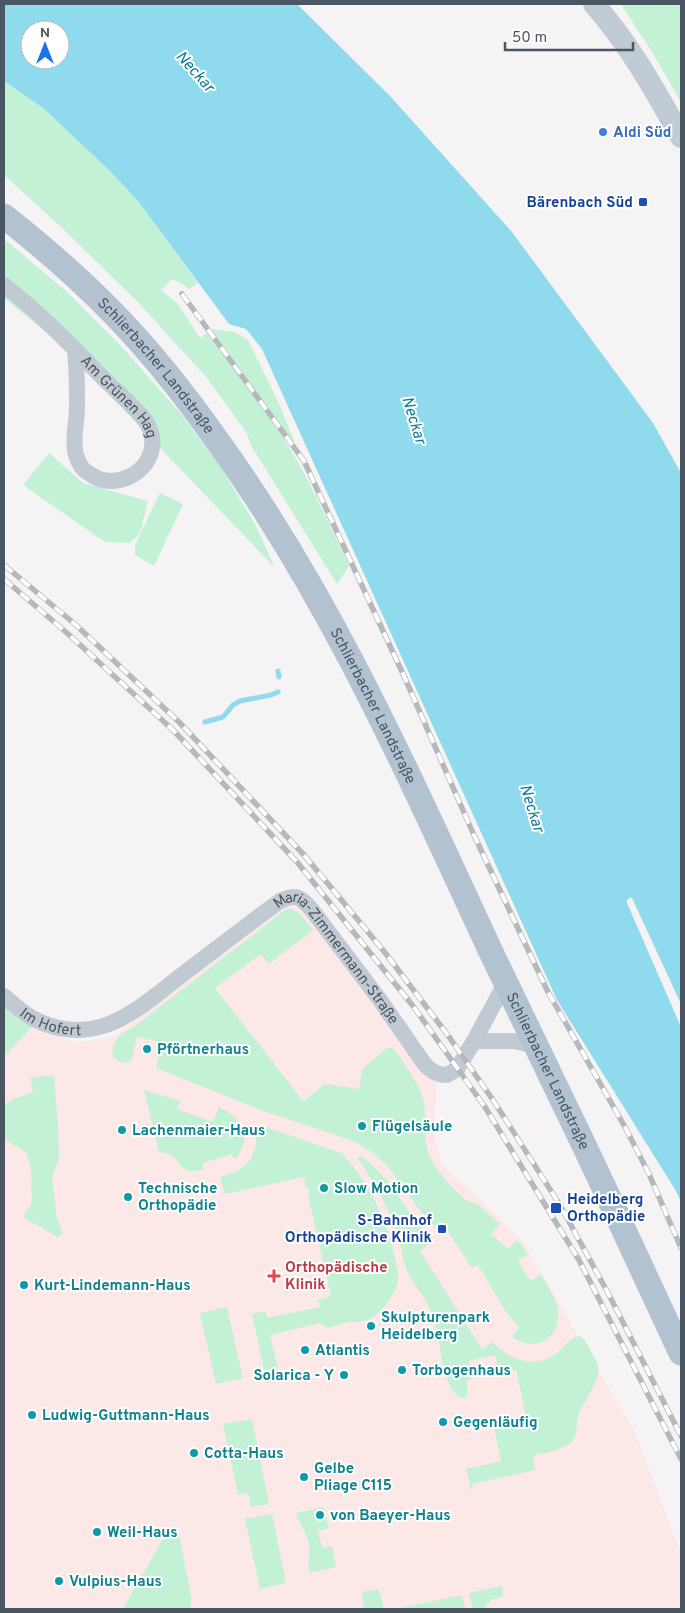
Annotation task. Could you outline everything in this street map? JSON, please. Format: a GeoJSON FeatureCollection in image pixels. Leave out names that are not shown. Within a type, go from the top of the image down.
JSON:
{"type":"FeatureCollection","features":[{"type":"Feature","properties":{"kind":"main road"},"geometry":{"type":"LineString","coordinates":[[594,4],[645,74],[681,136]]}},
{"type":"Feature","properties":{"kind":"main road","name":"Schlierbacher Landstraße"},"geometry":{"type":"LineString","coordinates":[[4,216],[62,264],[116,316],[154,359],[195,409],[256,495],[310,585],[351,660],[441,841],[681,1353]]}},
{"type":"Feature","properties":{"kind":"street","name":"Am Grünen Hag"},"geometry":{"type":"LineString","coordinates":[[4,285],[76,350],[149,426],[152,436],[151,452],[146,463],[138,472],[126,479],[112,482],[95,478],[82,468],[77,458],[74,443],[78,371],[76,350]]}},
{"type":"Feature","properties":{"kind":"street","name":"Maria-Zimmermann-Straße"},"geometry":{"type":"LineString","coordinates":[[106,1026],[134,1012],[280,901],[287,897],[296,896],[303,900],[312,910],[380,1000],[427,1067],[442,1075],[453,1072],[474,1041],[501,991],[508,986]]}},
{"type":"Feature","properties":{"kind":"street","name":"Im Hofert"},"geometry":{"type":"LineString","coordinates":[[4,996],[25,1014],[48,1025],[71,1029],[106,1026]]}},
{"type":"Feature","properties":{"kind":"street"},"geometry":{"type":"LineString","coordinates":[[474,1041],[514,1041],[536,1046]]}},
{"type":"Feature","properties":{"kind":"shaded area","name":"Orthopädische Klinik"},"geometry":{"type":"Polygon","coordinates":[[[293,902],[307,913],[405,1050],[437,1083],[433,1129],[441,1163],[521,1239],[635,1432],[681,1554],[681,1609],[4,1609],[4,1057],[32,1027],[78,1043],[116,1035],[293,902]]]}},
{"type":"Feature","properties":{"kind":"green space"},"geometry":{"type":"Polygon","coordinates":[[[621,4],[681,4],[681,102],[654,55],[621,4]]]}},
{"type":"Feature","properties":{"kind":"green space"},"geometry":{"type":"Polygon","coordinates":[[[4,81],[43,108],[109,170],[138,201],[198,283],[189,289],[172,279],[161,290],[178,304],[200,338],[207,333],[261,404],[290,449],[314,492],[349,566],[337,584],[252,447],[246,432],[207,378],[138,302],[60,226],[4,175],[4,81]]]}},
{"type":"Feature","properties":{"kind":"green space"},"geometry":{"type":"Polygon","coordinates":[[[4,239],[65,290],[121,346],[182,415],[220,466],[255,524],[275,568],[60,343],[4,298],[4,239]]]}},
{"type":"Feature","properties":{"kind":"green space"},"geometry":{"type":"Polygon","coordinates":[[[211,329],[234,332],[248,340],[281,408],[296,446],[211,329]]]}},
{"type":"Feature","properties":{"kind":"green space"},"geometry":{"type":"Polygon","coordinates":[[[49,453],[83,483],[148,501],[140,533],[130,543],[105,542],[23,485],[49,453]]]}},
{"type":"Feature","properties":{"kind":"green space"},"geometry":{"type":"Polygon","coordinates":[[[160,493],[183,504],[154,566],[135,555],[135,545],[160,493]]]}},
{"type":"Feature","properties":{"kind":"green space"},"geometry":{"type":"Polygon","coordinates":[[[289,908],[298,912],[313,930],[269,964],[261,954],[215,988],[303,1101],[325,1084],[359,1089],[362,1069],[387,1048],[392,1048],[396,1051],[415,1080],[423,1098],[426,1144],[434,1165],[461,1196],[480,1206],[500,1224],[491,1234],[508,1249],[517,1240],[528,1254],[518,1261],[530,1281],[541,1275],[553,1296],[557,1305],[558,1320],[551,1336],[545,1340],[529,1344],[512,1337],[519,1327],[506,1312],[478,1265],[472,1268],[445,1227],[439,1231],[421,1212],[386,1164],[369,1150],[351,1140],[261,1110],[156,1068],[161,1042],[137,1037],[132,1059],[122,1062],[113,1056],[112,1050],[115,1041],[122,1034],[289,908]]]}},
{"type":"Feature","properties":{"kind":"green space"},"geometry":{"type":"Polygon","coordinates":[[[4,1004],[32,1027],[4,1057],[4,1004]]]}},
{"type":"Feature","properties":{"kind":"green space"},"geometry":{"type":"Polygon","coordinates":[[[54,1075],[59,1158],[52,1178],[57,1218],[63,1233],[58,1237],[23,1217],[32,1203],[31,1168],[26,1152],[4,1139],[4,1105],[33,1092],[30,1078],[54,1075]]]}},
{"type":"Feature","properties":{"kind":"green space"},"geometry":{"type":"Polygon","coordinates":[[[144,1090],[180,1101],[177,1109],[213,1122],[219,1107],[227,1112],[234,1117],[243,1129],[244,1143],[241,1151],[235,1159],[231,1154],[202,1163],[204,1170],[191,1171],[183,1168],[171,1155],[159,1152],[144,1090]]]}},
{"type":"Feature","properties":{"kind":"green space"},"geometry":{"type":"Polygon","coordinates":[[[260,1125],[341,1153],[360,1175],[375,1201],[387,1229],[398,1272],[396,1289],[379,1312],[370,1319],[328,1328],[320,1323],[270,1335],[279,1374],[276,1381],[267,1383],[252,1314],[265,1311],[267,1318],[320,1307],[318,1300],[331,1296],[308,1195],[310,1194],[309,1189],[306,1189],[304,1177],[225,1194],[220,1177],[238,1170],[250,1161],[255,1146],[255,1127],[260,1125]]]}},
{"type":"Feature","properties":{"kind":"green space"},"geometry":{"type":"Polygon","coordinates":[[[360,1156],[368,1161],[388,1181],[430,1243],[420,1251],[482,1349],[493,1342],[513,1357],[529,1362],[546,1359],[554,1355],[576,1336],[581,1337],[587,1344],[597,1363],[598,1373],[597,1379],[580,1410],[575,1436],[564,1447],[533,1456],[535,1470],[472,1484],[473,1490],[471,1490],[466,1469],[501,1461],[494,1427],[527,1420],[516,1370],[499,1373],[495,1355],[469,1361],[472,1379],[467,1381],[467,1396],[462,1399],[456,1394],[447,1380],[444,1371],[438,1336],[427,1302],[407,1271],[399,1241],[386,1206],[358,1159],[360,1156]]]}},
{"type":"Feature","properties":{"kind":"green space"},"geometry":{"type":"Polygon","coordinates":[[[227,1307],[243,1378],[216,1384],[200,1313],[227,1307]]]}},
{"type":"Feature","properties":{"kind":"green space"},"geometry":{"type":"Polygon","coordinates":[[[252,1419],[269,1504],[251,1507],[248,1493],[238,1495],[223,1424],[252,1419]]]}},
{"type":"Feature","properties":{"kind":"green space"},"geometry":{"type":"Polygon","coordinates":[[[324,1507],[329,1528],[318,1531],[322,1548],[332,1546],[336,1567],[309,1573],[309,1544],[296,1513],[324,1507]]]}},
{"type":"Feature","properties":{"kind":"green space"},"geometry":{"type":"Polygon","coordinates":[[[272,1514],[286,1583],[260,1589],[245,1519],[272,1514]]]}},
{"type":"Feature","properties":{"kind":"green space"},"geometry":{"type":"Polygon","coordinates":[[[179,1534],[192,1601],[190,1602],[191,1609],[128,1609],[124,1607],[161,1542],[167,1536],[179,1534]]]}},
{"type":"Feature","properties":{"kind":"green space"},"geometry":{"type":"Polygon","coordinates":[[[502,1586],[503,1596],[491,1600],[485,1606],[486,1609],[473,1609],[469,1593],[502,1586]]]}},
{"type":"Feature","properties":{"kind":"green space"},"geometry":{"type":"Polygon","coordinates":[[[379,1589],[384,1609],[364,1609],[362,1592],[379,1589]]]}},
{"type":"Feature","properties":{"kind":"green space"},"geometry":{"type":"Polygon","coordinates":[[[462,1595],[465,1609],[396,1609],[462,1595]]]}},
{"type":"Feature","properties":{"kind":"water","name":"Neckar"},"geometry":{"type":"Polygon","coordinates":[[[4,4],[297,4],[390,96],[512,232],[653,423],[681,473],[681,1004],[631,897],[627,900],[627,903],[681,1027],[681,1202],[557,1000],[262,349],[246,329],[229,324],[138,201],[109,170],[43,108],[4,81],[4,4]]]}},
{"type":"Feature","properties":{"kind":"waterway"},"geometry":{"type":"LineString","coordinates":[[278,671],[279,677]]}},
{"type":"Feature","properties":{"kind":"waterway"},"geometry":{"type":"LineString","coordinates":[[205,722],[223,717],[233,705],[240,701],[278,692]]}},
{"type":"Feature","properties":{"kind":"railway"},"geometry":{"type":"LineString","coordinates":[[182,294],[304,461],[404,676],[473,833],[548,992],[625,1127],[649,1174],[681,1248]]}},
{"type":"Feature","properties":{"kind":"railway"},"geometry":{"type":"LineString","coordinates":[[4,565],[76,625],[179,722],[304,855],[383,950],[447,1034],[493,1100],[560,1205],[608,1293],[681,1436]]}},
{"type":"Feature","properties":{"kind":"railway"},"geometry":{"type":"LineString","coordinates":[[4,579],[67,633],[173,730],[297,862],[413,1006],[485,1107],[579,1260],[681,1459]]}},
{"type":"Feature","properties":{"kind":"place","name":"Aldi Süd"},"geometry":{"type":"Point","coordinates":[603,132]}},
{"type":"Feature","properties":{"kind":"place","name":"Bärenbach Süd"},"geometry":{"type":"Point","coordinates":[643,202]}},
{"type":"Feature","properties":{"kind":"place","name":"Pförtnerhaus"},"geometry":{"type":"Point","coordinates":[147,1049]}},
{"type":"Feature","properties":{"kind":"place","name":"Flügelsäule"},"geometry":{"type":"Point","coordinates":[362,1126]}},
{"type":"Feature","properties":{"kind":"place","name":"Lachenmaier-Haus"},"geometry":{"type":"Point","coordinates":[122,1130]}},
{"type":"Feature","properties":{"kind":"place","name":"Slow Motion"},"geometry":{"type":"Point","coordinates":[324,1188]}},
{"type":"Feature","properties":{"kind":"place","name":"Technische Orthopädie"},"geometry":{"type":"Point","coordinates":[128,1197]}},
{"type":"Feature","properties":{"kind":"place","name":"Heidelberg Orthopädie"},"geometry":{"type":"Point","coordinates":[556,1208]}},
{"type":"Feature","properties":{"kind":"place","name":"S-Bahnhof Orthopädische Klinik"},"geometry":{"type":"Point","coordinates":[442,1229]}},
{"type":"Feature","properties":{"kind":"place","name":"Orthopädische Klinik"},"geometry":{"type":"Point","coordinates":[274,1276]}},
{"type":"Feature","properties":{"kind":"place","name":"Kurt-Lindemann-Haus"},"geometry":{"type":"Point","coordinates":[24,1285]}},
{"type":"Feature","properties":{"kind":"place","name":"Skulpturenpark Heidelberg"},"geometry":{"type":"Point","coordinates":[371,1326]}},
{"type":"Feature","properties":{"kind":"place","name":"Atlantis"},"geometry":{"type":"Point","coordinates":[305,1350]}},
{"type":"Feature","properties":{"kind":"place","name":"Torbogenhaus"},"geometry":{"type":"Point","coordinates":[402,1370]}},
{"type":"Feature","properties":{"kind":"place","name":"Solarica - Y"},"geometry":{"type":"Point","coordinates":[344,1375]}},
{"type":"Feature","properties":{"kind":"place","name":"Ludwig-Guttmann-Haus"},"geometry":{"type":"Point","coordinates":[32,1415]}},
{"type":"Feature","properties":{"kind":"place","name":"Gegenläufig"},"geometry":{"type":"Point","coordinates":[443,1422]}},
{"type":"Feature","properties":{"kind":"place","name":"Cotta-Haus"},"geometry":{"type":"Point","coordinates":[194,1453]}},
{"type":"Feature","properties":{"kind":"place","name":"Gelbe Pliage C115"},"geometry":{"type":"Point","coordinates":[304,1477]}},
{"type":"Feature","properties":{"kind":"place","name":"von Baeyer-Haus"},"geometry":{"type":"Point","coordinates":[320,1515]}},
{"type":"Feature","properties":{"kind":"place","name":"Weil-Haus"},"geometry":{"type":"Point","coordinates":[97,1532]}},
{"type":"Feature","properties":{"kind":"place","name":"Vulpius-Haus"},"geometry":{"type":"Point","coordinates":[59,1581]}}]}
